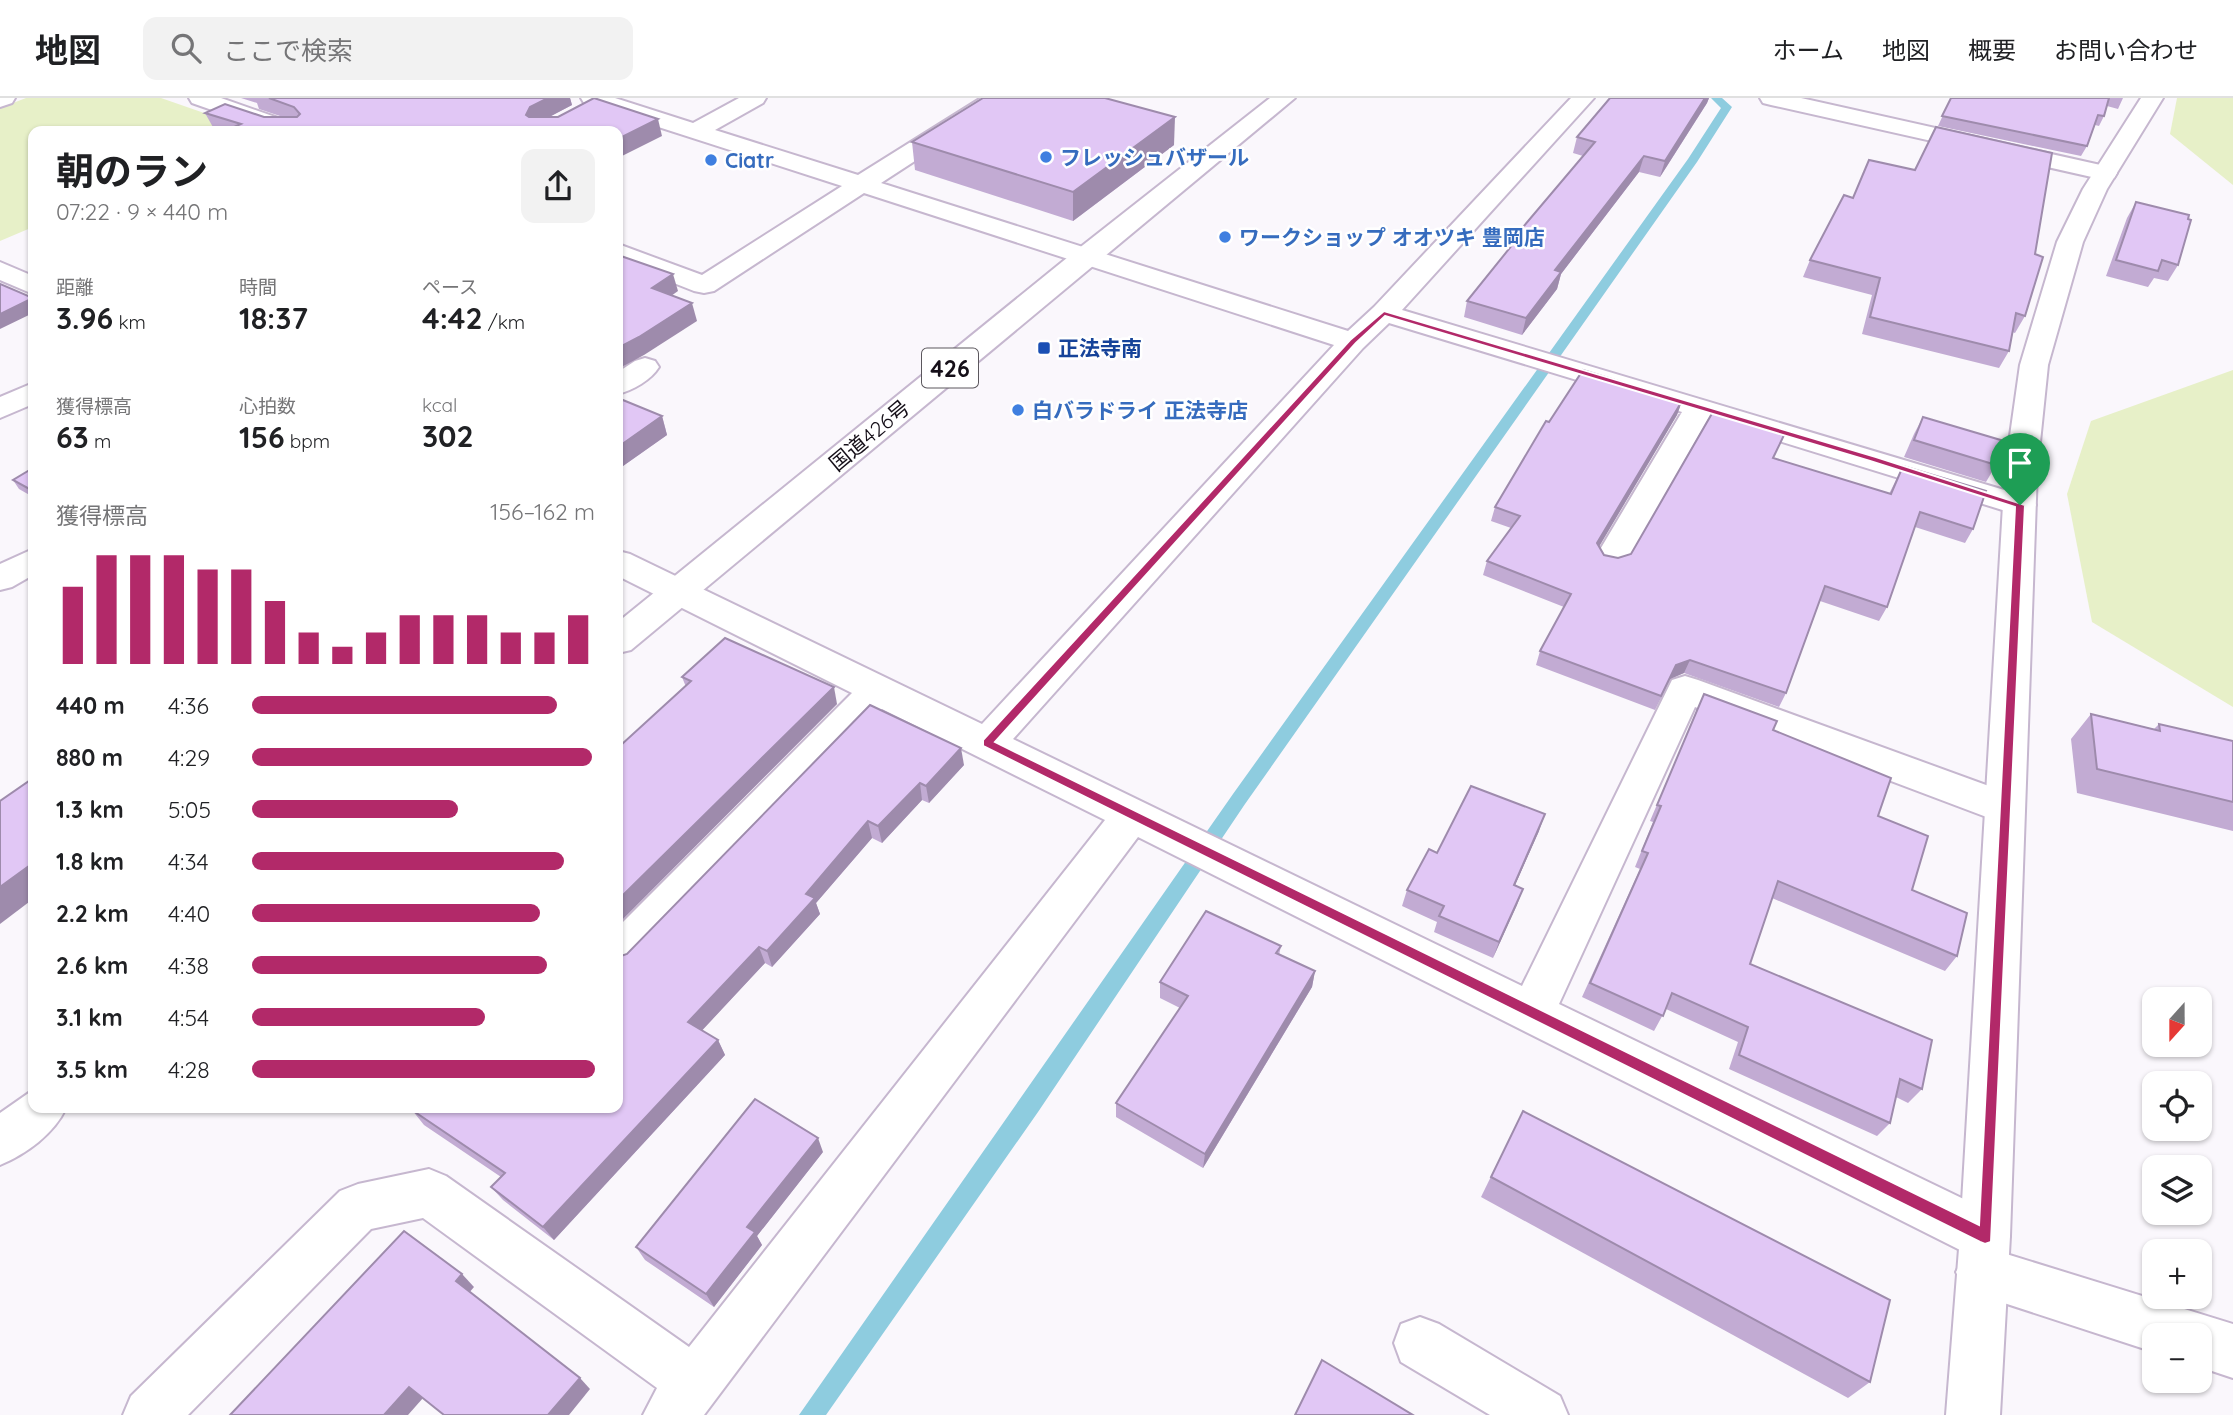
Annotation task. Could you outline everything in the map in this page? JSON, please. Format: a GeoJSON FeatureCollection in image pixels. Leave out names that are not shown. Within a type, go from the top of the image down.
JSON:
{"type":"FeatureCollection","features":[{"type":"Feature","properties":{"kind":"main road"},"geometry":{"type":"LineString","coordinates":[[200,98],[279,126]]}},
{"type":"Feature","properties":{"kind":"main road"},"geometry":{"type":"LineString","coordinates":[[696,131],[755,98]]}},
{"type":"Feature","properties":{"kind":"main road"},"geometry":{"type":"LineString","coordinates":[[623,254],[704,285],[996,98]]}},
{"type":"Feature","properties":{"kind":"main road","name":"国道426号"},"geometry":{"type":"LineString","coordinates":[[623,637],[1087,255],[1284,98]]}},
{"type":"Feature","properties":{"kind":"main road"},"geometry":{"type":"LineString","coordinates":[[987,743],[1353,342],[1384,313],[1583,98]]}},
{"type":"Feature","properties":{"kind":"main road"},"geometry":{"type":"LineString","coordinates":[[1771,98],[2105,173]]}},
{"type":"Feature","properties":{"kind":"main road"},"geometry":{"type":"LineString","coordinates":[[1973,1415],[1984,1254],[2024,430],[2034,365],[2070,242],[2081,215],[2152,98]]}},
{"type":"Feature","properties":{"kind":"main road"},"geometry":{"type":"LineString","coordinates":[[592,104],[696,131],[1353,342]]}},
{"type":"Feature","properties":{"kind":"main road"},"geometry":{"type":"LineString","coordinates":[[0,270],[28,283]]}},
{"type":"Feature","properties":{"kind":"main road"},"geometry":{"type":"LineString","coordinates":[[1384,313],[2020,505]]}},
{"type":"Feature","properties":{"kind":"main road"},"geometry":{"type":"LineString","coordinates":[[623,382],[645,367]]}},
{"type":"Feature","properties":{"kind":"main road"},"geometry":{"type":"LineString","coordinates":[[0,409],[28,395]]}},
{"type":"Feature","properties":{"kind":"main road"},"geometry":{"type":"LineString","coordinates":[[1612,558],[1700,407]]}},
{"type":"Feature","properties":{"kind":"main road"},"geometry":{"type":"LineString","coordinates":[[0,579],[28,562]]}},
{"type":"Feature","properties":{"kind":"main road"},"geometry":{"type":"LineString","coordinates":[[623,564],[1532,1013],[1984,1254],[2154,1323]]}},
{"type":"Feature","properties":{"kind":"main road"},"geometry":{"type":"LineString","coordinates":[[1532,1013],[1685,689],[2005,808]]}},
{"type":"Feature","properties":{"kind":"main road"},"geometry":{"type":"LineString","coordinates":[[623,950],[878,690]]}},
{"type":"Feature","properties":{"kind":"main road"},"geometry":{"type":"LineString","coordinates":[[150,1415],[358,1208],[429,1193],[682,1399],[1151,825]]}},
{"type":"Feature","properties":{"kind":"main road"},"geometry":{"type":"LineString","coordinates":[[0,1142],[36,1113]]}},
{"type":"Feature","properties":{"kind":"main road"},"geometry":{"type":"LineString","coordinates":[[1420,1343],[1541,1415]]}},
{"type":"Feature","properties":{"kind":"main road"},"geometry":{"type":"LineString","coordinates":[[2212,1344],[2233,1351]]}},
{"type":"Feature","properties":{"kind":"green space"},"geometry":{"type":"Polygon","coordinates":[[[26,98],[161,98],[242,126],[28,126],[28,229],[0,241],[0,108],[26,98]]]}},
{"type":"Feature","properties":{"kind":"green space"},"geometry":{"type":"Polygon","coordinates":[[[2177,98],[2233,98],[2233,185],[2170,134],[2177,98]]]}},
{"type":"Feature","properties":{"kind":"green space"},"geometry":{"type":"Polygon","coordinates":[[[2233,370],[2233,707],[2092,622],[2067,494],[2091,421],[2233,370]]]}},
{"type":"Feature","properties":{"kind":"building"},"geometry":{"type":"Polygon","coordinates":[[[269,98],[548,98],[530,107],[526,115],[558,117],[594,98],[658,119],[623,136],[623,126],[236,126],[241,124],[205,113],[225,104],[264,117],[297,117],[300,114],[294,107],[269,98]]]}},
{"type":"Feature","properties":{"kind":"building"},"geometry":{"type":"Polygon","coordinates":[[[983,98],[1105,98],[1175,117],[1073,192],[912,142],[983,98]]]}},
{"type":"Feature","properties":{"kind":"building"},"geometry":{"type":"Polygon","coordinates":[[[1610,98],[1705,98],[1665,161],[1644,156],[1555,270],[1561,272],[1526,318],[1467,301],[1521,234],[1518,233],[1595,142],[1577,137],[1610,98]]]}},
{"type":"Feature","properties":{"kind":"building"},"geometry":{"type":"Polygon","coordinates":[[[1951,98],[2109,98],[2104,116],[2098,115],[2087,146],[1942,116],[1951,98]]]}},
{"type":"Feature","properties":{"kind":"building"},"geometry":{"type":"Polygon","coordinates":[[[1936,127],[2052,153],[2035,254],[2043,257],[2025,316],[2016,313],[2009,351],[1870,317],[1880,278],[1810,260],[1844,195],[1853,198],[1869,160],[1915,170],[1936,127]]]}},
{"type":"Feature","properties":{"kind":"building"},"geometry":{"type":"Polygon","coordinates":[[[2136,202],[2189,215],[2188,219],[2191,220],[2178,265],[2162,260],[2158,271],[2116,260],[2136,202]]]}},
{"type":"Feature","properties":{"kind":"building"},"geometry":{"type":"Polygon","coordinates":[[[623,257],[673,274],[652,288],[692,303],[623,345],[623,257]]]}},
{"type":"Feature","properties":{"kind":"building"},"geometry":{"type":"Polygon","coordinates":[[[0,284],[28,296],[28,300],[0,314],[0,284]]]}},
{"type":"Feature","properties":{"kind":"building"},"geometry":{"type":"Polygon","coordinates":[[[1583,370],[1682,401],[1597,543],[1604,555],[1618,558],[1631,554],[1714,410],[1786,431],[1773,458],[1891,494],[1903,466],[1986,491],[1973,529],[1920,512],[1887,607],[1825,586],[1786,693],[1690,660],[1676,665],[1661,696],[1540,651],[1571,594],[1487,561],[1520,516],[1495,507],[1546,421],[1549,422],[1583,370]]]}},
{"type":"Feature","properties":{"kind":"building"},"geometry":{"type":"Polygon","coordinates":[[[623,400],[662,416],[623,443],[623,400]]]}},
{"type":"Feature","properties":{"kind":"building"},"geometry":{"type":"Polygon","coordinates":[[[1923,417],[2004,441],[1996,465],[1914,440],[1923,417]]]}},
{"type":"Feature","properties":{"kind":"building"},"geometry":{"type":"Polygon","coordinates":[[[28,471],[28,488],[13,480],[28,471]]]}},
{"type":"Feature","properties":{"kind":"building"},"geometry":{"type":"Polygon","coordinates":[[[725,638],[834,687],[623,895],[623,743],[691,681],[682,677],[725,638]]]}},
{"type":"Feature","properties":{"kind":"building"},"geometry":{"type":"Polygon","coordinates":[[[1704,694],[1777,721],[1773,730],[1891,778],[1878,816],[1928,836],[1912,890],[1967,913],[1957,956],[1778,881],[1750,964],[1932,1040],[1922,1089],[1900,1079],[1890,1123],[1739,1055],[1748,1027],[1672,993],[1663,1016],[1590,983],[1648,853],[1642,851],[1661,806],[1657,805],[1704,694]]]}},
{"type":"Feature","properties":{"kind":"building"},"geometry":{"type":"Polygon","coordinates":[[[870,705],[961,748],[926,786],[920,783],[878,826],[868,821],[806,894],[815,898],[767,951],[759,947],[688,1022],[718,1040],[543,1227],[491,1187],[505,1173],[416,1113],[623,1113],[623,955],[870,705]]]}},
{"type":"Feature","properties":{"kind":"building"},"geometry":{"type":"Polygon","coordinates":[[[2091,714],[2160,731],[2159,724],[2233,741],[2233,802],[2097,769],[2091,714]]]}},
{"type":"Feature","properties":{"kind":"building"},"geometry":{"type":"Polygon","coordinates":[[[28,782],[28,867],[0,887],[0,801],[28,782]]]}},
{"type":"Feature","properties":{"kind":"building"},"geometry":{"type":"Polygon","coordinates":[[[1471,786],[1545,814],[1514,885],[1523,889],[1499,942],[1439,916],[1444,906],[1407,890],[1429,849],[1437,853],[1471,786]]]}},
{"type":"Feature","properties":{"kind":"building"},"geometry":{"type":"Polygon","coordinates":[[[1206,911],[1281,946],[1276,953],[1315,971],[1205,1154],[1116,1103],[1188,996],[1160,982],[1206,911]]]}},
{"type":"Feature","properties":{"kind":"building"},"geometry":{"type":"Polygon","coordinates":[[[755,1099],[818,1138],[747,1227],[755,1232],[706,1294],[636,1247],[755,1099]]]}},
{"type":"Feature","properties":{"kind":"building"},"geometry":{"type":"Polygon","coordinates":[[[1523,1111],[1890,1300],[1870,1382],[1491,1177],[1523,1111]]]}},
{"type":"Feature","properties":{"kind":"building"},"geometry":{"type":"Polygon","coordinates":[[[404,1231],[462,1274],[456,1281],[580,1378],[548,1415],[444,1415],[409,1387],[384,1415],[230,1415],[404,1231]]]}},
{"type":"Feature","properties":{"kind":"building"},"geometry":{"type":"Polygon","coordinates":[[[1322,1360],[1413,1415],[1295,1415],[1322,1360]]]}},
{"type":"Feature","properties":{"kind":"waterway"},"geometry":{"type":"LineString","coordinates":[[811,1415],[1030,1105],[1239,799],[1693,160],[1727,107],[1716,98]]}},
{"type":"Feature","properties":{"kind":"place","name":"フレッシュバザール"},"geometry":{"type":"Point","coordinates":[1046,157]}},
{"type":"Feature","properties":{"kind":"place","name":"Ciatr"},"geometry":{"type":"Point","coordinates":[711,160]}},
{"type":"Feature","properties":{"kind":"place","name":"ワークショップ オオツキ 豊岡店"},"geometry":{"type":"Point","coordinates":[1225,237]}},
{"type":"Feature","properties":{"kind":"place","name":"正法寺南"},"geometry":{"type":"Point","coordinates":[1044,348]}},
{"type":"Feature","properties":{"kind":"place","name":"白バラドライ 正法寺店"},"geometry":{"type":"Point","coordinates":[1018,410]}},
{"type":"Feature","properties":{"kind":"route"},"geometry":{"type":"LineString","coordinates":[[1384,313],[2020,505],[1985,1236],[987,743],[1353,342],[1384,313]]}}]}
